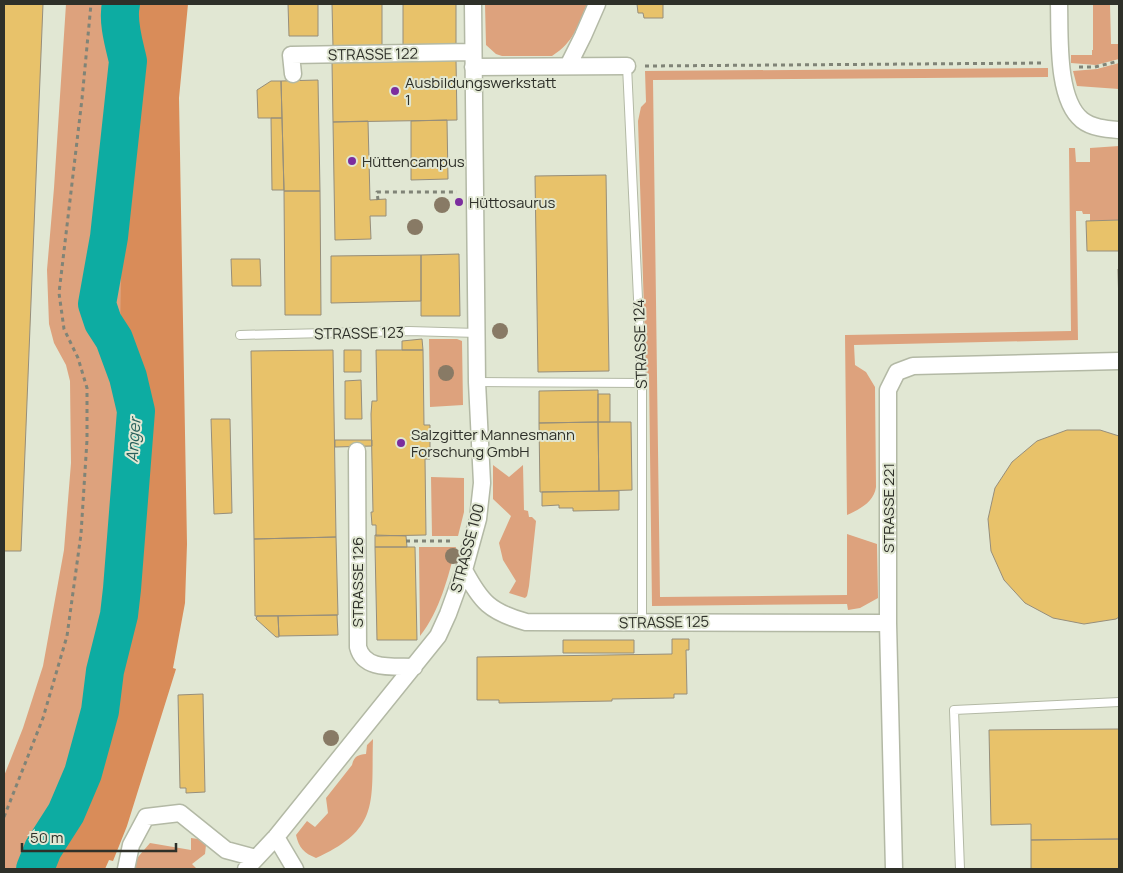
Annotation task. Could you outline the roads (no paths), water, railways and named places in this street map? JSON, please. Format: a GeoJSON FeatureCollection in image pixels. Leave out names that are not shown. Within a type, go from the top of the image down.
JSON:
{"type":"FeatureCollection","features":[{"type":"Feature","properties":{"kind":"street","name":"STRASSE 100"},"geometry":{"type":"LineString","coordinates":[[251,864],[276,837],[438,636],[464,570],[478,519],[482,483],[477,382],[473,4]]}},
{"type":"Feature","properties":{"kind":"street"},"geometry":{"type":"LineString","coordinates":[[568,66],[597,4]]}},
{"type":"Feature","properties":{"kind":"street"},"geometry":{"type":"LineString","coordinates":[[1058,4],[1062,77],[1068,101],[1082,120],[1101,128],[1119,130]]}},
{"type":"Feature","properties":{"kind":"street","name":"STRASSE 122"},"geometry":{"type":"LineString","coordinates":[[293,74],[291,55],[473,60]]}},
{"type":"Feature","properties":{"kind":"street"},"geometry":{"type":"LineString","coordinates":[[473,60],[568,66],[627,66]]}},
{"type":"Feature","properties":{"kind":"street","name":"STRASSE 221"},"geometry":{"type":"LineString","coordinates":[[894,869],[888,623],[888,390],[897,372],[913,366],[1119,361]]}},
{"type":"Feature","properties":{"kind":"street","name":"STRASSE 126"},"geometry":{"type":"LineString","coordinates":[[357,451],[357,636],[360,657],[368,662],[382,666],[414,667]]}},
{"type":"Feature","properties":{"kind":"street","name":"STRASSE 125"},"geometry":{"type":"LineString","coordinates":[[464,570],[473,587],[492,609],[526,622],[888,623]]}},
{"type":"Feature","properties":{"kind":"street"},"geometry":{"type":"LineString","coordinates":[[126,869],[131,845],[146,817],[180,813],[226,850],[251,864]]}},
{"type":"Feature","properties":{"kind":"street"},"geometry":{"type":"LineString","coordinates":[[276,837],[295,869]]}},
{"type":"Feature","properties":{"kind":"lane","name":"STRASSE 124"},"geometry":{"type":"LineString","coordinates":[[627,66],[642,383],[642,622]]}},
{"type":"Feature","properties":{"kind":"lane","name":"STRASSE 123"},"geometry":{"type":"LineString","coordinates":[[240,336],[409,331],[477,333]]}},
{"type":"Feature","properties":{"kind":"lane"},"geometry":{"type":"LineString","coordinates":[[477,382],[642,383]]}},
{"type":"Feature","properties":{"kind":"lane"},"geometry":{"type":"LineString","coordinates":[[960,869],[954,710],[1119,702]]}},
{"type":"Feature","properties":{"kind":"waterway","name":"Anger"},"geometry":{"type":"LineString","coordinates":[[35,869],[43,849],[66,813],[83,773],[100,711],[105,671],[119,615],[122,589],[136,411],[128,377],[114,339],[103,322],[97,304],[109,237],[128,61],[120,25],[121,4]]}},
{"type":"Feature","properties":{"kind":"place","name":"Ausbildungswerkstatt 1"},"geometry":{"type":"Point","coordinates":[395,91]}},
{"type":"Feature","properties":{"kind":"place","name":"Hüttencampus"},"geometry":{"type":"Point","coordinates":[352,161]}},
{"type":"Feature","properties":{"kind":"place","name":"Hüttosaurus"},"geometry":{"type":"Point","coordinates":[459,202]}},
{"type":"Feature","properties":{"kind":"place","name":"Salzgitter Mannesmann Forschung GmbH"},"geometry":{"type":"Point","coordinates":[401,443]}}]}
